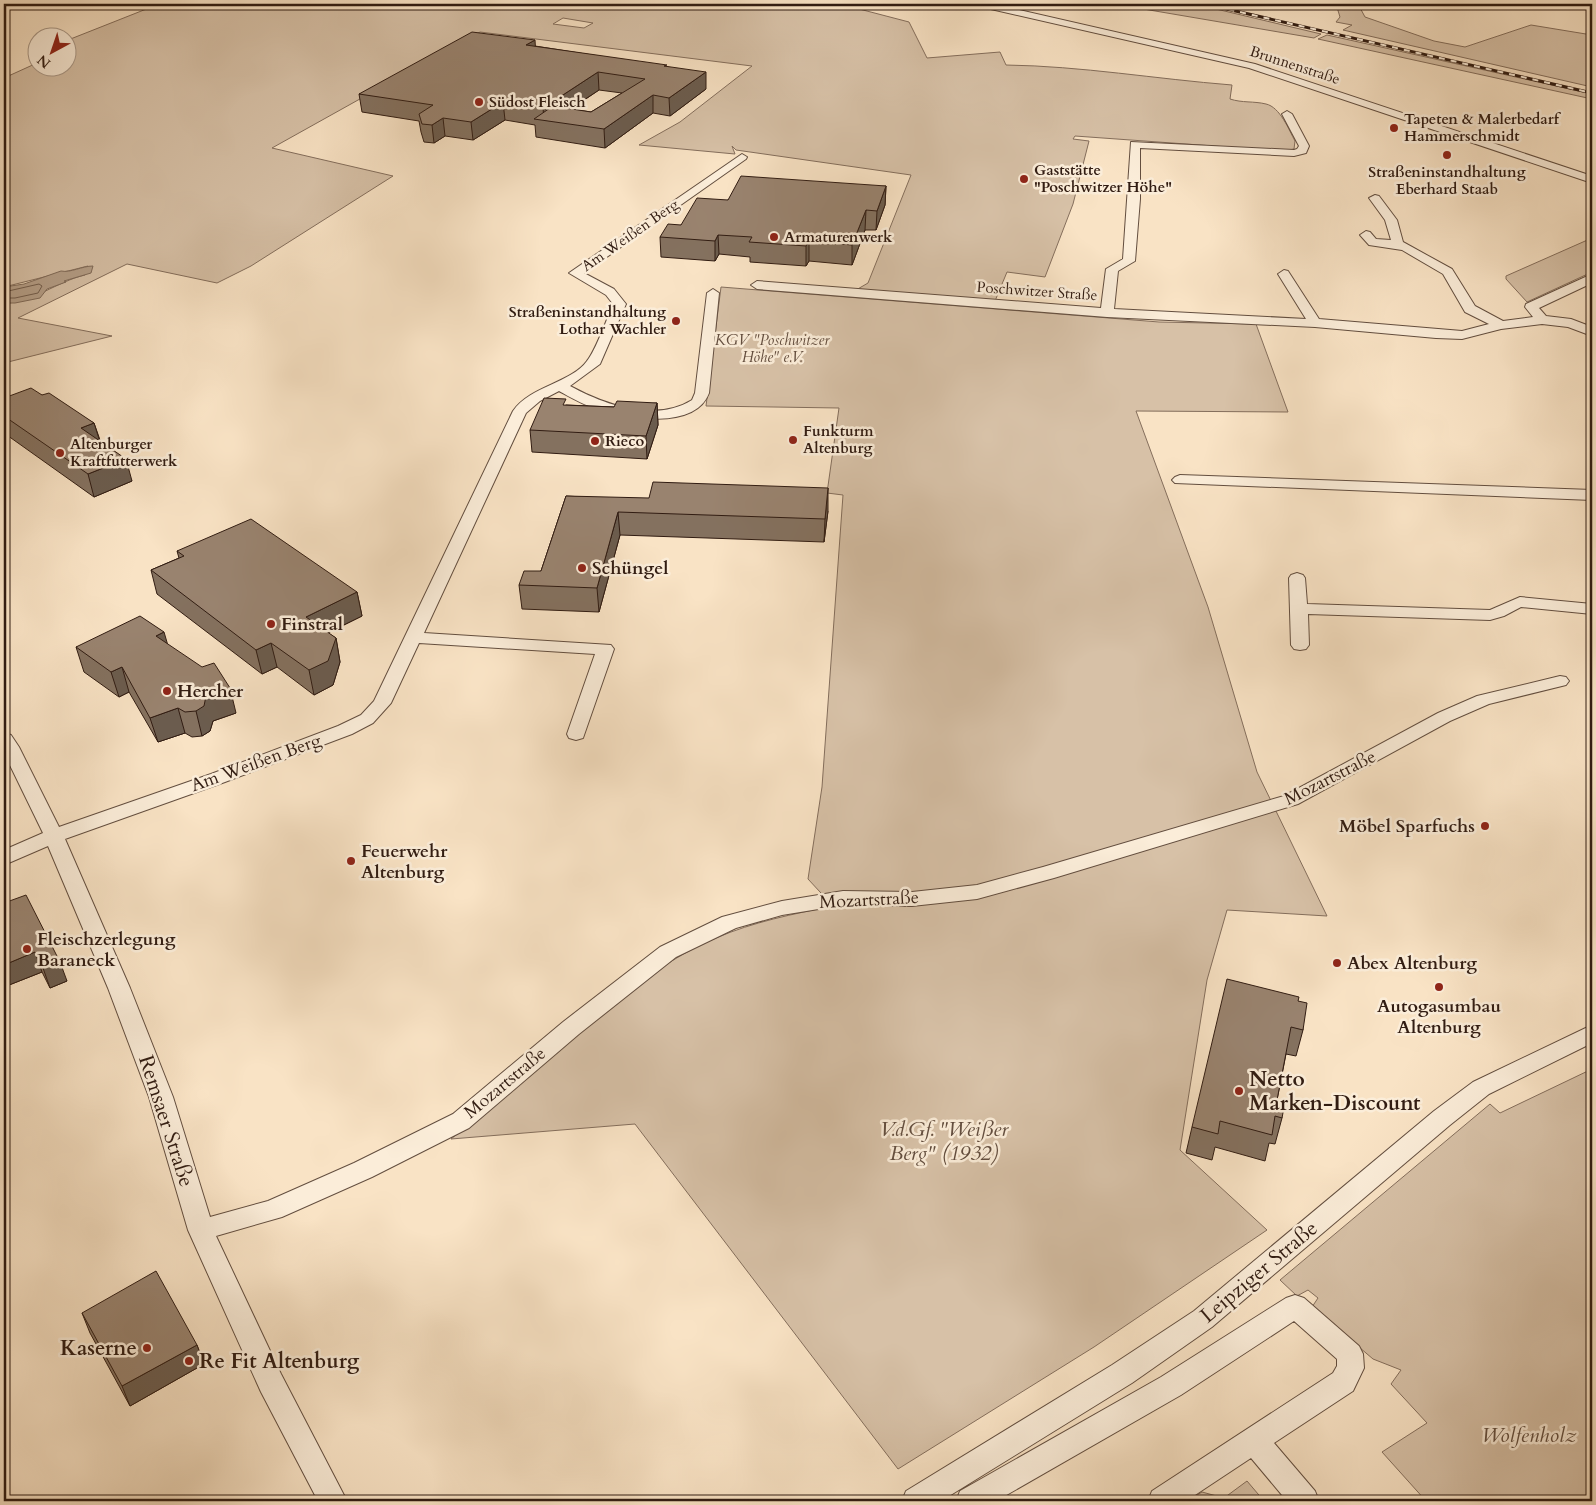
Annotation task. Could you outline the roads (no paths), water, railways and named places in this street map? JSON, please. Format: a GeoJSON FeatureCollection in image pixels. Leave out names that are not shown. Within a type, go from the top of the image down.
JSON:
{"type":"FeatureCollection","features":[{"type":"Feature","properties":{"kind":"street","name":"Brunnenstraße"},"geometry":{"type":"LineString","coordinates":[[982,4],[1252,66],[1592,180]]}},
{"type":"Feature","properties":{"kind":"street"},"geometry":{"type":"LineString","coordinates":[[1107,312],[1112,269],[1129,260],[1134,199],[1135,144],[1294,153],[1302,151],[1304,146],[1287,114]]}},
{"type":"Feature","properties":{"kind":"street","name":"Am Weißen Berg"},"geometry":{"type":"LineString","coordinates":[[4,858],[54,836],[218,778],[345,730],[367,718],[382,703],[520,411],[535,398],[573,379],[593,364],[620,304],[610,292],[575,273],[742,157]]}},
{"type":"Feature","properties":{"kind":"street"},"geometry":{"type":"LineString","coordinates":[[1570,172],[1585,166]]}},
{"type":"Feature","properties":{"kind":"street"},"geometry":{"type":"LineString","coordinates":[[1375,198],[1391,220],[1398,244]]}},
{"type":"Feature","properties":{"kind":"street"},"geometry":{"type":"LineString","coordinates":[[1366,235],[1373,242],[1398,244],[1406,247],[1448,272],[1470,308],[1501,325]]}},
{"type":"Feature","properties":{"kind":"street"},"geometry":{"type":"LineString","coordinates":[[1284,274],[1315,323]]}},
{"type":"Feature","properties":{"kind":"street"},"geometry":{"type":"LineString","coordinates":[[1542,320],[1531,307],[1592,278]]}},
{"type":"Feature","properties":{"kind":"street","name":"Poschwitzer Straße"},"geometry":{"type":"LineString","coordinates":[[757,286],[1166,317],[1315,323],[1462,335],[1501,325],[1542,320],[1571,323],[1590,329]]}},
{"type":"Feature","properties":{"kind":"street"},"geometry":{"type":"LineString","coordinates":[[560,386],[583,399],[615,410],[648,414],[682,412],[690,408],[697,402],[702,393],[713,293]]}},
{"type":"Feature","properties":{"kind":"street"},"geometry":{"type":"LineString","coordinates":[[1180,480],[1592,495]]}},
{"type":"Feature","properties":{"kind":"street"},"geometry":{"type":"LineString","coordinates":[[1297,578],[1300,609],[1300,646]]}},
{"type":"Feature","properties":{"kind":"street"},"geometry":{"type":"LineString","coordinates":[[1300,609],[1490,615],[1498,613],[1511,604],[1520,602],[1592,609]]}},
{"type":"Feature","properties":{"kind":"street"},"geometry":{"type":"LineString","coordinates":[[413,637],[605,650],[576,734]]}},
{"type":"Feature","properties":{"kind":"street","name":"Mozartstraße"},"geometry":{"type":"LineString","coordinates":[[201,1230],[273,1210],[363,1170],[460,1121],[572,1028],[668,952],[729,922],[782,908],[844,898],[912,899],[977,892],[1048,873],[1290,800],[1444,718],[1483,700],[1560,681]]}},
{"type":"Feature","properties":{"kind":"street","name":"Remsaer Straße"},"geometry":{"type":"LineString","coordinates":[[4,739],[54,836],[119,988],[161,1097],[201,1230],[271,1383],[333,1501]]}},
{"type":"Feature","properties":{"kind":"street","name":"Leipziger Straße"},"geometry":{"type":"LineString","coordinates":[[916,1501],[1122,1374],[1203,1319],[1442,1118],[1481,1088],[1592,1033]]}},
{"type":"Feature","properties":{"kind":"street"},"geometry":{"type":"LineString","coordinates":[[970,1501],[1171,1386],[1295,1306],[1350,1354],[1351,1368],[1343,1382],[1162,1501]]}},
{"type":"Feature","properties":{"kind":"street"},"geometry":{"type":"LineString","coordinates":[[1254,1440],[1305,1501]]}},
{"type":"Feature","properties":{"kind":"water"},"geometry":{"type":"Polygon","coordinates":[[[93,266],[91,273],[64,281],[66,282],[47,289],[40,298],[15,303],[4,303],[4,287],[24,284],[61,271],[93,266]]]}},
{"type":"Feature","properties":{"kind":"railway"},"geometry":{"type":"LineString","coordinates":[[1205,4],[1592,93]]}},
{"type":"Feature","properties":{"kind":"place","name":"Südost Fleisch"},"geometry":{"type":"Point","coordinates":[479,102]}},
{"type":"Feature","properties":{"kind":"place","name":"Tapeten & Malerbedarf Hammerschmidt"},"geometry":{"type":"Point","coordinates":[1394,128]}},
{"type":"Feature","properties":{"kind":"place","name":"Straßeninstandhaltung Eberhard Staab"},"geometry":{"type":"Point","coordinates":[1447,155]}},
{"type":"Feature","properties":{"kind":"place","name":"Gaststätte \"Poschwitzer Höhe\""},"geometry":{"type":"Point","coordinates":[1024,179]}},
{"type":"Feature","properties":{"kind":"place","name":"Armaturenwerk"},"geometry":{"type":"Point","coordinates":[774,237]}},
{"type":"Feature","properties":{"kind":"place","name":"Straßeninstandhaltung Lothar Wachler"},"geometry":{"type":"Point","coordinates":[676,321]}},
{"type":"Feature","properties":{"kind":"place","name":"Funkturm Altenburg"},"geometry":{"type":"Point","coordinates":[793,440]}},
{"type":"Feature","properties":{"kind":"place","name":"Rieco"},"geometry":{"type":"Point","coordinates":[595,441]}},
{"type":"Feature","properties":{"kind":"place","name":"Altenburger Kraftfutterwerk"},"geometry":{"type":"Point","coordinates":[60,453]}},
{"type":"Feature","properties":{"kind":"place","name":"Schüngel"},"geometry":{"type":"Point","coordinates":[582,568]}},
{"type":"Feature","properties":{"kind":"place","name":"Finstral"},"geometry":{"type":"Point","coordinates":[271,624]}},
{"type":"Feature","properties":{"kind":"place","name":"Hercher"},"geometry":{"type":"Point","coordinates":[167,691]}},
{"type":"Feature","properties":{"kind":"place","name":"Möbel Sparfuchs"},"geometry":{"type":"Point","coordinates":[1485,826]}},
{"type":"Feature","properties":{"kind":"place","name":"Feuerwehr Altenburg"},"geometry":{"type":"Point","coordinates":[351,861]}},
{"type":"Feature","properties":{"kind":"place","name":"Fleischzerlegung Baraneck"},"geometry":{"type":"Point","coordinates":[27,949]}},
{"type":"Feature","properties":{"kind":"place","name":"Abex Altenburg"},"geometry":{"type":"Point","coordinates":[1337,963]}},
{"type":"Feature","properties":{"kind":"place","name":"Autogasumbau Altenburg"},"geometry":{"type":"Point","coordinates":[1439,987]}},
{"type":"Feature","properties":{"kind":"place","name":"Netto Marken-Discount"},"geometry":{"type":"Point","coordinates":[1239,1091]}},
{"type":"Feature","properties":{"kind":"place","name":"Kaserne"},"geometry":{"type":"Point","coordinates":[147,1348]}},
{"type":"Feature","properties":{"kind":"place","name":"Re Fit Altenburg"},"geometry":{"type":"Point","coordinates":[189,1361]}},
{"type":"Feature","properties":{"kind":"park label","name":"KGV \"Poschwitzer Höhe\" e.V."},"geometry":{"type":"Point","coordinates":[772,348]}},
{"type":"Feature","properties":{"kind":"park label","name":"V.d.Gf. \"Weißer Berg\" (1932)"},"geometry":{"type":"Point","coordinates":[944,1141]}},
{"type":"Feature","properties":{"kind":"park label","name":"Wolfenholz"},"geometry":{"type":"Point","coordinates":[1529,1435]}}]}
